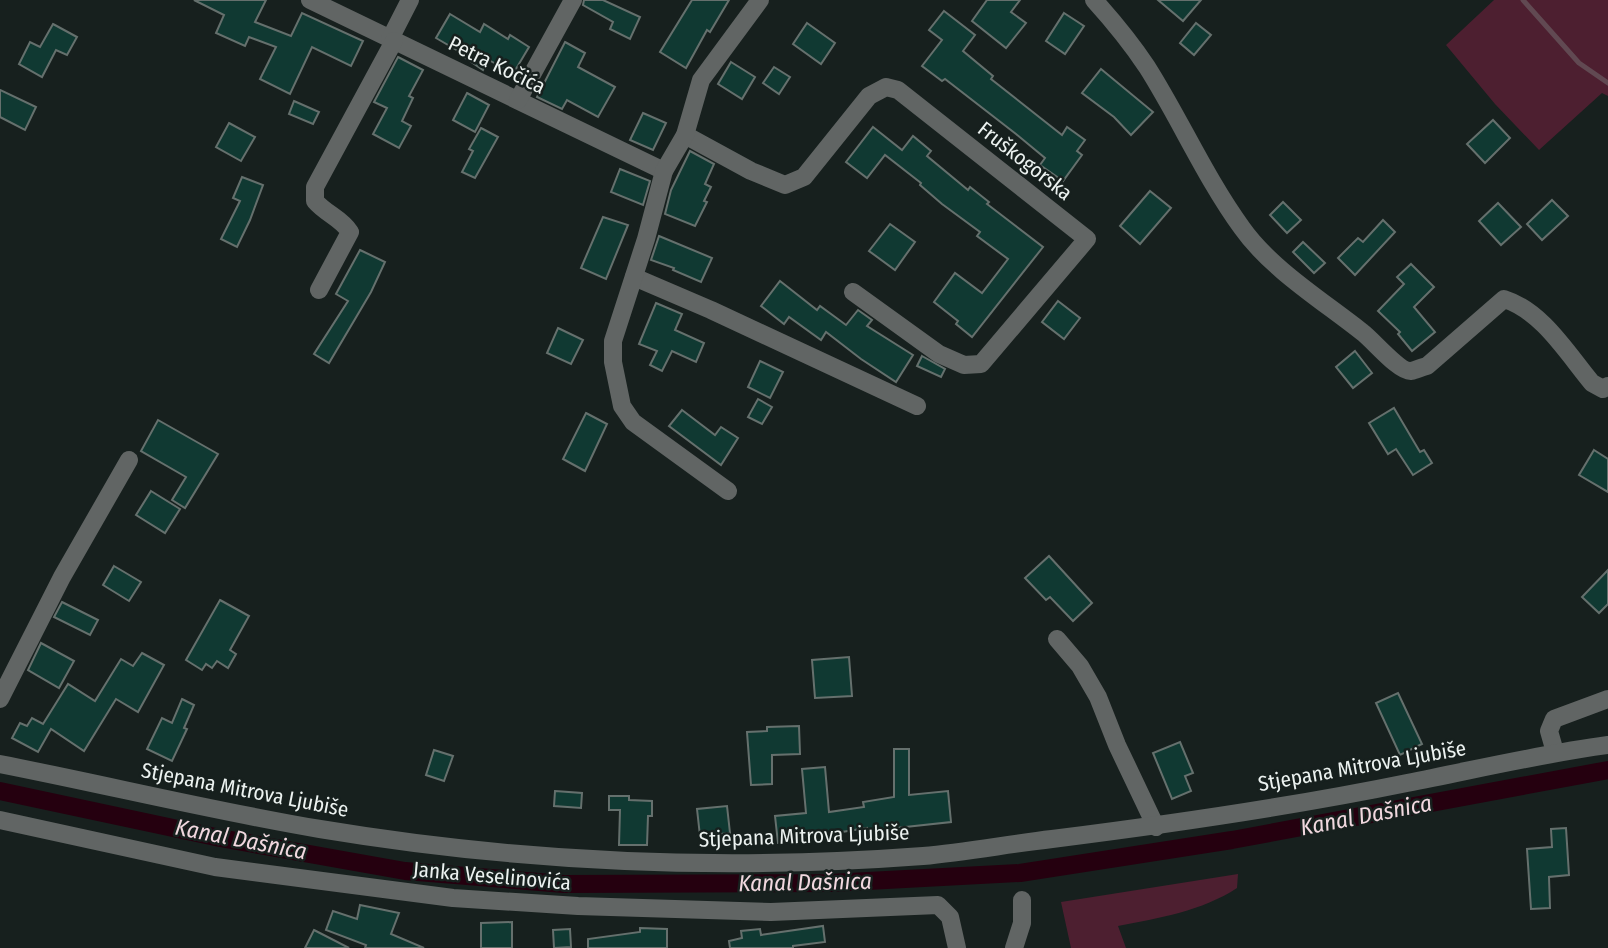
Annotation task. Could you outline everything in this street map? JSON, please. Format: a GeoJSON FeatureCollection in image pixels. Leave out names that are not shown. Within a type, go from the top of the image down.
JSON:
{"type":"FeatureCollection","features":[{"type":"Feature","properties":{"kind":"street","name":"Petra Kočića"},"geometry":{"type":"LineString","coordinates":[[310,0],[664,171]]}},
{"type":"Feature","properties":{"kind":"street"},"geometry":{"type":"LineString","coordinates":[[319,290],[351,232],[344,222],[326,213],[315,201],[315,187],[410,0]]}},
{"type":"Feature","properties":{"kind":"street"},"geometry":{"type":"LineString","coordinates":[[518,100],[573,0]]}},
{"type":"Feature","properties":{"kind":"street"},"geometry":{"type":"LineString","coordinates":[[728,491],[633,422],[622,406],[613,362],[613,341],[664,171],[685,135],[701,80],[760,0]]}},
{"type":"Feature","properties":{"kind":"street"},"geometry":{"type":"LineString","coordinates":[[1094,0],[1146,66],[1202,165],[1243,229],[1271,260],[1375,342],[1397,365],[1411,371],[1427,366],[1504,299],[1532,313],[1592,383],[1603,389],[1608,386]]}},
{"type":"Feature","properties":{"kind":"street","name":"Fruškogorska"},"geometry":{"type":"LineString","coordinates":[[685,135],[751,171],[785,185],[804,177],[869,96],[886,87],[898,90],[1087,239],[981,364],[964,365],[939,354],[853,292]]}},
{"type":"Feature","properties":{"kind":"street"},"geometry":{"type":"LineString","coordinates":[[634,277],[917,406]]}},
{"type":"Feature","properties":{"kind":"street"},"geometry":{"type":"LineString","coordinates":[[0,699],[62,577],[129,460]]}},
{"type":"Feature","properties":{"kind":"street"},"geometry":{"type":"LineString","coordinates":[[1057,639],[1080,666],[1098,697],[1117,745],[1156,827]]}},
{"type":"Feature","properties":{"kind":"street"},"geometry":{"type":"LineString","coordinates":[[1555,752],[1549,731],[1554,719],[1608,699]]}},
{"type":"Feature","properties":{"kind":"street","name":"Stjepana Mitrova Ljubiše"},"geometry":{"type":"LineString","coordinates":[[0,764],[324,830],[468,848],[642,862],[807,861],[925,856],[1156,827],[1404,784],[1555,752],[1608,746]]}},
{"type":"Feature","properties":{"kind":"street","name":"Janka Veselinovića"},"geometry":{"type":"LineString","coordinates":[[0,820],[215,867],[453,898],[771,912],[938,905],[950,917],[957,948]]}},
{"type":"Feature","properties":{"kind":"street"},"geometry":{"type":"LineString","coordinates":[[1013,948],[1022,923],[1022,900]]}},
{"type":"Feature","properties":{"kind":"shaded area"},"geometry":{"type":"Polygon","coordinates":[[[1494,0],[1608,0],[1608,96],[1602,93],[1539,150],[1495,104],[1446,45],[1494,0]]]}},
{"type":"Feature","properties":{"kind":"shaded area"},"geometry":{"type":"Polygon","coordinates":[[[1238,874],[1237,888],[1209,903],[1180,913],[1118,926],[1126,948],[1071,948],[1061,902],[1238,874]]]}},
{"type":"Feature","properties":{"kind":"building"},"geometry":{"type":"Polygon","coordinates":[[[194,0],[266,0],[255,22],[291,36],[302,13],[363,41],[351,66],[312,47],[290,94],[260,79],[276,47],[249,37],[245,46],[216,33],[224,15],[194,0]]]}},
{"type":"Feature","properties":{"kind":"building"},"geometry":{"type":"Polygon","coordinates":[[[584,0],[603,0],[640,17],[630,39],[610,29],[613,22],[583,5],[584,0]]]}},
{"type":"Feature","properties":{"kind":"building"},"geometry":{"type":"Polygon","coordinates":[[[692,0],[729,0],[710,32],[707,30],[686,68],[660,52],[692,0]]]}},
{"type":"Feature","properties":{"kind":"building"},"geometry":{"type":"Polygon","coordinates":[[[987,0],[1020,0],[1011,12],[1026,23],[1006,48],[972,21],[987,0]]]}},
{"type":"Feature","properties":{"kind":"building"},"geometry":{"type":"Polygon","coordinates":[[[1158,0],[1201,0],[1183,21],[1158,0]]]}},
{"type":"Feature","properties":{"kind":"building"},"geometry":{"type":"Polygon","coordinates":[[[944,11],[975,35],[963,51],[993,76],[991,79],[1062,135],[1067,127],[1085,140],[1077,151],[1082,155],[1063,181],[1040,165],[1045,158],[1016,134],[945,79],[942,81],[922,66],[942,40],[929,30],[944,11]]]}},
{"type":"Feature","properties":{"kind":"building"},"geometry":{"type":"Polygon","coordinates":[[[1064,13],[1084,26],[1065,54],[1046,41],[1064,13]]]}},
{"type":"Feature","properties":{"kind":"building"},"geometry":{"type":"Polygon","coordinates":[[[450,14],[480,32],[484,24],[508,39],[510,35],[529,47],[513,74],[489,60],[483,70],[464,57],[465,55],[436,38],[450,14]]]}},
{"type":"Feature","properties":{"kind":"building"},"geometry":{"type":"Polygon","coordinates":[[[807,23],[835,43],[821,64],[793,44],[807,23]]]}},
{"type":"Feature","properties":{"kind":"building"},"geometry":{"type":"Polygon","coordinates":[[[1196,23],[1211,35],[1194,55],[1180,43],[1196,23]]]}},
{"type":"Feature","properties":{"kind":"building"},"geometry":{"type":"Polygon","coordinates":[[[53,24],[77,37],[67,55],[56,50],[42,77],[19,64],[30,42],[40,47],[53,24]]]}},
{"type":"Feature","properties":{"kind":"building"},"geometry":{"type":"Polygon","coordinates":[[[565,42],[585,53],[578,67],[615,87],[598,117],[567,100],[562,109],[537,97],[565,42]]]}},
{"type":"Feature","properties":{"kind":"building"},"geometry":{"type":"Polygon","coordinates":[[[398,57],[423,70],[409,96],[413,98],[402,121],[411,126],[399,148],[373,134],[387,108],[374,102],[398,57]]]}},
{"type":"Feature","properties":{"kind":"building"},"geometry":{"type":"Polygon","coordinates":[[[731,62],[755,77],[742,99],[718,84],[731,62]]]}},
{"type":"Feature","properties":{"kind":"building"},"geometry":{"type":"Polygon","coordinates":[[[774,67],[790,77],[779,94],[763,83],[774,67]]]}},
{"type":"Feature","properties":{"kind":"building"},"geometry":{"type":"Polygon","coordinates":[[[1101,69],[1153,112],[1131,135],[1114,117],[1082,93],[1101,69]]]}},
{"type":"Feature","properties":{"kind":"building"},"geometry":{"type":"Polygon","coordinates":[[[0,90],[36,107],[25,130],[0,117],[0,90]]]}},
{"type":"Feature","properties":{"kind":"building"},"geometry":{"type":"Polygon","coordinates":[[[467,93],[489,105],[475,132],[453,120],[467,93]]]}},
{"type":"Feature","properties":{"kind":"building"},"geometry":{"type":"Polygon","coordinates":[[[294,101],[319,112],[313,124],[289,114],[294,101]]]}},
{"type":"Feature","properties":{"kind":"building"},"geometry":{"type":"Polygon","coordinates":[[[643,113],[666,123],[653,150],[630,140],[643,113]]]}},
{"type":"Feature","properties":{"kind":"building"},"geometry":{"type":"Polygon","coordinates":[[[1493,120],[1510,138],[1485,163],[1467,144],[1493,120]]]}},
{"type":"Feature","properties":{"kind":"building"},"geometry":{"type":"Polygon","coordinates":[[[229,123],[255,137],[241,161],[216,147],[229,123]]]}},
{"type":"Feature","properties":{"kind":"building"},"geometry":{"type":"Polygon","coordinates":[[[873,127],[902,150],[913,136],[931,151],[927,156],[968,190],[970,187],[989,202],[987,204],[1043,247],[972,337],[956,324],[958,321],[934,302],[955,273],[982,293],[1008,259],[977,236],[980,232],[942,204],[920,185],[921,183],[885,155],[867,178],[846,162],[873,127]]]}},
{"type":"Feature","properties":{"kind":"building"},"geometry":{"type":"Polygon","coordinates":[[[481,128],[498,137],[475,178],[462,172],[473,151],[469,149],[481,128]]]}},
{"type":"Feature","properties":{"kind":"building"},"geometry":{"type":"Polygon","coordinates":[[[690,151],[714,164],[705,184],[711,187],[704,201],[707,202],[695,226],[665,214],[671,190],[690,151]]]}},
{"type":"Feature","properties":{"kind":"building"},"geometry":{"type":"Polygon","coordinates":[[[620,169],[650,181],[643,205],[611,192],[620,169]]]}},
{"type":"Feature","properties":{"kind":"building"},"geometry":{"type":"Polygon","coordinates":[[[242,177],[263,185],[237,247],[221,239],[240,201],[233,198],[242,177]]]}},
{"type":"Feature","properties":{"kind":"building"},"geometry":{"type":"Polygon","coordinates":[[[1150,191],[1171,208],[1140,244],[1120,226],[1150,191]]]}},
{"type":"Feature","properties":{"kind":"building"},"geometry":{"type":"Polygon","coordinates":[[[1552,200],[1568,216],[1542,240],[1527,224],[1552,200]]]}},
{"type":"Feature","properties":{"kind":"building"},"geometry":{"type":"Polygon","coordinates":[[[1283,202],[1301,220],[1287,233],[1270,215],[1283,202]]]}},
{"type":"Feature","properties":{"kind":"building"},"geometry":{"type":"Polygon","coordinates":[[[1498,203],[1521,227],[1501,245],[1479,221],[1498,203]]]}},
{"type":"Feature","properties":{"kind":"building"},"geometry":{"type":"Polygon","coordinates":[[[603,217],[628,225],[606,279],[581,268],[603,217]]]}},
{"type":"Feature","properties":{"kind":"building"},"geometry":{"type":"Polygon","coordinates":[[[1383,220],[1395,232],[1355,275],[1338,258],[1358,238],[1363,242],[1383,220]]]}},
{"type":"Feature","properties":{"kind":"building"},"geometry":{"type":"Polygon","coordinates":[[[890,224],[915,242],[895,270],[869,251],[890,224]]]}},
{"type":"Feature","properties":{"kind":"building"},"geometry":{"type":"Polygon","coordinates":[[[659,236],[712,258],[701,282],[651,260],[659,236]]]}},
{"type":"Feature","properties":{"kind":"building"},"geometry":{"type":"Polygon","coordinates":[[[1303,242],[1325,263],[1314,273],[1293,252],[1303,242]]]}},
{"type":"Feature","properties":{"kind":"building"},"geometry":{"type":"Polygon","coordinates":[[[360,250],[385,262],[371,292],[329,363],[314,354],[348,301],[336,294],[360,250]]]}},
{"type":"Feature","properties":{"kind":"building"},"geometry":{"type":"Polygon","coordinates":[[[1411,264],[1434,287],[1414,307],[1435,332],[1412,351],[1398,334],[1400,332],[1378,311],[1404,284],[1397,277],[1411,264]]]}},
{"type":"Feature","properties":{"kind":"building"},"geometry":{"type":"Polygon","coordinates":[[[780,281],[817,310],[820,306],[846,325],[858,310],[872,320],[867,326],[913,355],[896,382],[826,332],[821,340],[789,317],[784,324],[761,306],[780,281]]]}},
{"type":"Feature","properties":{"kind":"building"},"geometry":{"type":"Polygon","coordinates":[[[1058,301],[1080,318],[1064,339],[1042,322],[1058,301]]]}},
{"type":"Feature","properties":{"kind":"building"},"geometry":{"type":"Polygon","coordinates":[[[656,303],[682,314],[675,330],[704,343],[696,362],[672,351],[662,371],[650,365],[657,351],[639,344],[656,303]]]}},
{"type":"Feature","properties":{"kind":"building"},"geometry":{"type":"Polygon","coordinates":[[[558,328],[583,340],[571,364],[547,353],[558,328]]]}},
{"type":"Feature","properties":{"kind":"building"},"geometry":{"type":"Polygon","coordinates":[[[1355,351],[1372,373],[1353,388],[1336,367],[1355,351]]]}},
{"type":"Feature","properties":{"kind":"building"},"geometry":{"type":"Polygon","coordinates":[[[922,356],[945,369],[941,377],[917,366],[922,356]]]}},
{"type":"Feature","properties":{"kind":"building"},"geometry":{"type":"Polygon","coordinates":[[[760,361],[783,372],[770,398],[748,387],[760,361]]]}},
{"type":"Feature","properties":{"kind":"building"},"geometry":{"type":"Polygon","coordinates":[[[758,399],[772,407],[762,424],[748,417],[758,399]]]}},
{"type":"Feature","properties":{"kind":"building"},"geometry":{"type":"Polygon","coordinates":[[[1394,408],[1420,452],[1424,450],[1432,463],[1413,475],[1396,449],[1388,454],[1369,423],[1394,408]]]}},
{"type":"Feature","properties":{"kind":"building"},"geometry":{"type":"Polygon","coordinates":[[[682,410],[715,435],[721,427],[738,438],[721,465],[669,426],[682,410]]]}},
{"type":"Feature","properties":{"kind":"building"},"geometry":{"type":"Polygon","coordinates":[[[586,413],[607,424],[585,471],[563,459],[586,413]]]}},
{"type":"Feature","properties":{"kind":"building"},"geometry":{"type":"Polygon","coordinates":[[[158,420],[218,454],[185,508],[172,500],[186,477],[141,451],[158,420]]]}},
{"type":"Feature","properties":{"kind":"building"},"geometry":{"type":"Polygon","coordinates":[[[1594,450],[1608,459],[1608,492],[1579,475],[1594,450]]]}},
{"type":"Feature","properties":{"kind":"building"},"geometry":{"type":"Polygon","coordinates":[[[151,491],[180,509],[165,533],[136,515],[151,491]]]}},
{"type":"Feature","properties":{"kind":"building"},"geometry":{"type":"Polygon","coordinates":[[[1049,556],[1092,603],[1073,621],[1050,597],[1046,600],[1025,578],[1049,556]]]}},
{"type":"Feature","properties":{"kind":"building"},"geometry":{"type":"Polygon","coordinates":[[[114,566],[141,582],[129,601],[103,585],[114,566]]]}},
{"type":"Feature","properties":{"kind":"building"},"geometry":{"type":"Polygon","coordinates":[[[1608,570],[1608,604],[1599,613],[1582,597],[1608,570]]]}},
{"type":"Feature","properties":{"kind":"building"},"geometry":{"type":"Polygon","coordinates":[[[220,600],[249,616],[230,650],[236,654],[228,668],[217,661],[212,668],[206,664],[202,670],[186,660],[220,600]]]}},
{"type":"Feature","properties":{"kind":"building"},"geometry":{"type":"Polygon","coordinates":[[[62,602],[98,620],[90,635],[54,617],[62,602]]]}},
{"type":"Feature","properties":{"kind":"building"},"geometry":{"type":"Polygon","coordinates":[[[41,643],[74,661],[59,688],[28,670],[41,643]]]}},
{"type":"Feature","properties":{"kind":"building"},"geometry":{"type":"Polygon","coordinates":[[[142,653],[164,665],[138,712],[116,699],[84,751],[51,729],[38,752],[12,738],[20,723],[27,726],[32,718],[43,724],[68,684],[95,701],[121,659],[133,666],[142,653]]]}},
{"type":"Feature","properties":{"kind":"building"},"geometry":{"type":"Polygon","coordinates":[[[849,657],[852,696],[815,698],[812,660],[849,657]]]}},
{"type":"Feature","properties":{"kind":"building"},"geometry":{"type":"Polygon","coordinates":[[[1398,693],[1422,744],[1400,755],[1376,703],[1398,693]]]}},
{"type":"Feature","properties":{"kind":"building"},"geometry":{"type":"Polygon","coordinates":[[[182,699],[194,705],[184,728],[187,729],[172,761],[147,749],[162,718],[172,723],[182,699]]]}},
{"type":"Feature","properties":{"kind":"building"},"geometry":{"type":"Polygon","coordinates":[[[799,726],[800,754],[772,755],[772,784],[751,785],[747,732],[767,731],[767,727],[799,726]]]}},
{"type":"Feature","properties":{"kind":"building"},"geometry":{"type":"Polygon","coordinates":[[[1180,742],[1193,773],[1185,776],[1191,791],[1172,799],[1153,753],[1180,742]]]}},
{"type":"Feature","properties":{"kind":"building"},"geometry":{"type":"Polygon","coordinates":[[[894,749],[909,749],[909,795],[948,791],[951,822],[868,833],[867,828],[778,843],[775,816],[806,813],[802,769],[825,767],[829,812],[864,807],[863,802],[894,797],[894,749]]]}},
{"type":"Feature","properties":{"kind":"building"},"geometry":{"type":"Polygon","coordinates":[[[434,750],[453,756],[444,781],[426,775],[434,750]]]}},
{"type":"Feature","properties":{"kind":"building"},"geometry":{"type":"Polygon","coordinates":[[[555,791],[582,793],[581,808],[554,806],[555,791]]]}},
{"type":"Feature","properties":{"kind":"building"},"geometry":{"type":"Polygon","coordinates":[[[609,796],[629,796],[629,800],[652,801],[652,816],[648,816],[647,845],[619,845],[620,810],[609,810],[609,796]]]}},
{"type":"Feature","properties":{"kind":"building"},"geometry":{"type":"Polygon","coordinates":[[[727,806],[730,833],[700,836],[697,809],[727,806]]]}},
{"type":"Feature","properties":{"kind":"building"},"geometry":{"type":"Polygon","coordinates":[[[1566,828],[1569,875],[1549,877],[1550,908],[1531,909],[1527,849],[1552,847],[1551,829],[1566,828]]]}},
{"type":"Feature","properties":{"kind":"building"},"geometry":{"type":"Polygon","coordinates":[[[360,905],[399,913],[391,934],[424,948],[365,948],[366,945],[326,930],[333,911],[357,919],[360,905]]]}},
{"type":"Feature","properties":{"kind":"building"},"geometry":{"type":"Polygon","coordinates":[[[512,922],[512,948],[481,948],[481,923],[512,922]]]}},
{"type":"Feature","properties":{"kind":"building"},"geometry":{"type":"Polygon","coordinates":[[[823,926],[825,942],[793,948],[730,948],[729,941],[742,938],[741,931],[760,929],[761,935],[823,926]]]}},
{"type":"Feature","properties":{"kind":"building"},"geometry":{"type":"Polygon","coordinates":[[[640,928],[667,929],[667,948],[588,948],[588,939],[640,932],[640,928]]]}},
{"type":"Feature","properties":{"kind":"building"},"geometry":{"type":"Polygon","coordinates":[[[570,929],[571,947],[554,948],[553,930],[570,929]]]}},
{"type":"Feature","properties":{"kind":"building"},"geometry":{"type":"Polygon","coordinates":[[[314,930],[349,948],[305,948],[314,930]]]}},
{"type":"Feature","properties":{"kind":"waterway"},"geometry":{"type":"LineString","coordinates":[[1523,0],[1579,63],[1608,83]]}},
{"type":"Feature","properties":{"kind":"waterway","name":"Kanal Dašnica"},"geometry":{"type":"LineString","coordinates":[[0,791],[220,838],[405,871],[564,884],[830,883],[1020,873],[1232,840],[1608,770]]}}]}
